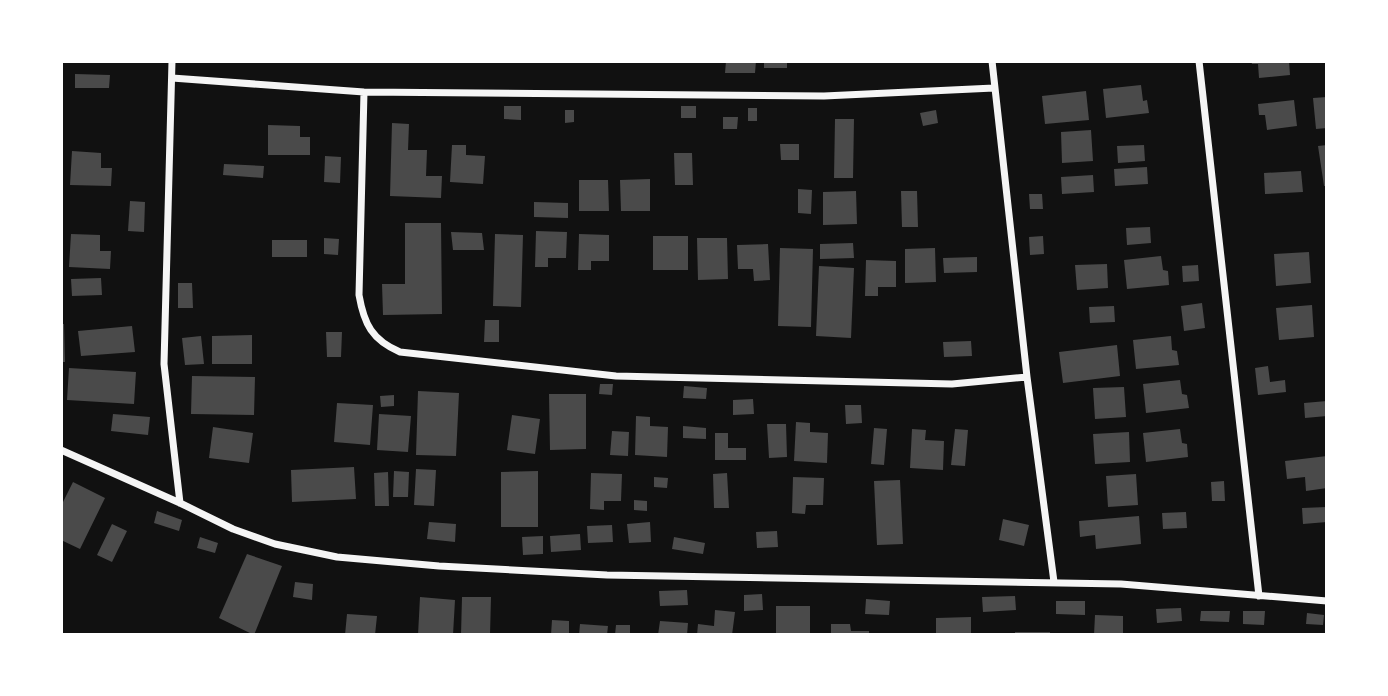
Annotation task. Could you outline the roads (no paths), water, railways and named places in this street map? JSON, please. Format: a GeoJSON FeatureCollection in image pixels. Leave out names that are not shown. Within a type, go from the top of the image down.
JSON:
{"type":"FeatureCollection","features":[{"type":"Feature","properties":{"kind":"street"},"geometry":{"type":"LineString","coordinates":[[172,61],[164,364],[180,503]]}},
{"type":"Feature","properties":{"kind":"street"},"geometry":{"type":"LineString","coordinates":[[992,61],[1027,377],[1054,582]]}},
{"type":"Feature","properties":{"kind":"street"},"geometry":{"type":"LineString","coordinates":[[1199,61],[1259,596]]}},
{"type":"Feature","properties":{"kind":"street"},"geometry":{"type":"LineString","coordinates":[[172,78],[364,92],[824,96],[994,88]]}},
{"type":"Feature","properties":{"kind":"street"},"geometry":{"type":"LineString","coordinates":[[364,92],[359,295],[362,313],[369,328],[387,346],[400,352],[616,376],[952,384],[1027,377]]}},
{"type":"Feature","properties":{"kind":"street"},"geometry":{"type":"LineString","coordinates":[[61,450],[233,529],[275,544],[337,557],[439,566],[620,575],[1121,584],[1327,601]]}}]}
